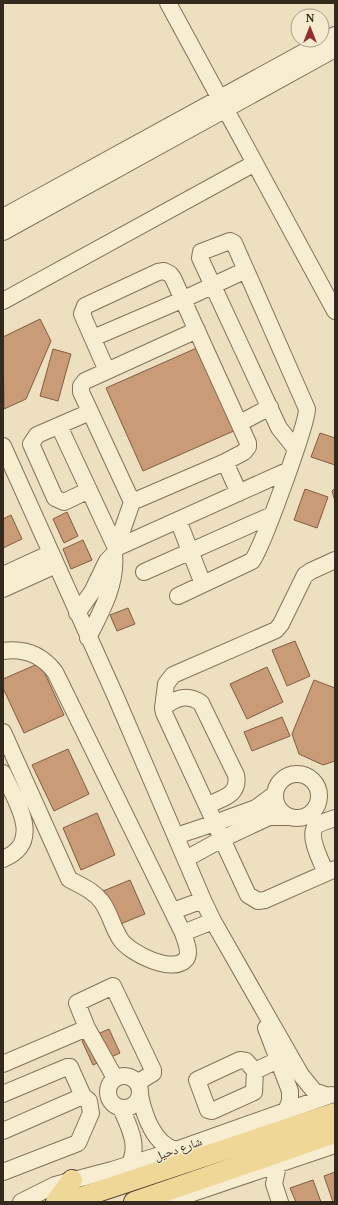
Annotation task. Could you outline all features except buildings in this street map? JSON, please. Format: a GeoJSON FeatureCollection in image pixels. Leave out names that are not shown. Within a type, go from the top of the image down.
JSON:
{"type":"FeatureCollection","features":[{"type":"Feature","properties":{"kind":"main road","name":"شارع دحيل"},"geometry":{"type":"LineString","coordinates":[[67,1202],[333,1101]]}},
{"type":"Feature","properties":{"kind":"main road"},"geometry":{"type":"LineString","coordinates":[[134,1202],[335,1133]]}},
{"type":"Feature","properties":{"kind":"main road"},"geometry":{"type":"LineString","coordinates":[[56,1202],[72,1180]]}},
{"type":"Feature","properties":{"kind":"street"},"geometry":{"type":"LineString","coordinates":[[168,3],[335,311]]}},
{"type":"Feature","properties":{"kind":"street"},"geometry":{"type":"LineString","coordinates":[[3,232],[223,104],[335,34]]}},
{"type":"Feature","properties":{"kind":"street"},"geometry":{"type":"LineString","coordinates":[[3,217],[223,104],[335,49]]}},
{"type":"Feature","properties":{"kind":"street"},"geometry":{"type":"LineString","coordinates":[[3,301],[255,163]]}},
{"type":"Feature","properties":{"kind":"street"},"geometry":{"type":"LineString","coordinates":[[178,596],[252,561],[260,547],[272,515],[287,471],[296,448],[307,416],[307,409],[234,243],[230,241],[201,252],[200,258],[283,435],[296,448]]}},
{"type":"Feature","properties":{"kind":"street"},"geometry":{"type":"LineString","coordinates":[[93,338],[184,299],[246,270]]}},
{"type":"Feature","properties":{"kind":"street"},"geometry":{"type":"LineString","coordinates":[[107,371],[82,314],[85,306],[158,272],[164,271],[170,274],[184,299],[240,422],[248,447],[244,452],[225,462],[132,502]]}},
{"type":"Feature","properties":{"kind":"street"},"geometry":{"type":"LineString","coordinates":[[88,638],[108,597],[115,564],[115,551],[132,502],[81,392],[81,386],[85,381],[197,330]]}},
{"type":"Feature","properties":{"kind":"street"},"geometry":{"type":"LineString","coordinates":[[240,422],[270,407]]}},
{"type":"Feature","properties":{"kind":"street"},"geometry":{"type":"LineString","coordinates":[[89,490],[64,502],[55,498],[31,444],[37,435],[90,412]]}},
{"type":"Feature","properties":{"kind":"street"},"geometry":{"type":"LineString","coordinates":[[59,426],[89,490],[115,551]]}},
{"type":"Feature","properties":{"kind":"street"},"geometry":{"type":"LineString","coordinates":[[3,446],[213,921],[310,1087],[333,1101]]}},
{"type":"Feature","properties":{"kind":"street"},"geometry":{"type":"LineString","coordinates":[[225,462],[239,493]]}},
{"type":"Feature","properties":{"kind":"street"},"geometry":{"type":"LineString","coordinates":[[77,614],[92,592],[107,561],[115,551],[178,520],[287,471]]}},
{"type":"Feature","properties":{"kind":"street"},"geometry":{"type":"LineString","coordinates":[[144,572],[272,515]]}},
{"type":"Feature","properties":{"kind":"street"},"geometry":{"type":"LineString","coordinates":[[178,520],[204,584]]}},
{"type":"Feature","properties":{"kind":"street"},"geometry":{"type":"LineString","coordinates":[[3,575],[54,559]]}},
{"type":"Feature","properties":{"kind":"street"},"geometry":{"type":"LineString","coordinates":[[3,589],[54,559]]}},
{"type":"Feature","properties":{"kind":"street"},"geometry":{"type":"LineString","coordinates":[[332,819],[317,826],[313,836],[330,871],[265,900],[252,899],[245,891],[208,805],[163,708],[166,684],[173,675],[276,630],[281,624],[306,575],[311,571],[335,560]]}},
{"type":"Feature","properties":{"kind":"street"},"geometry":{"type":"LineString","coordinates":[[3,651],[19,651],[36,655],[44,659],[55,672],[183,933],[188,950],[187,958],[181,964],[174,966],[149,960],[122,942],[103,903],[92,891],[69,879],[3,732]]}},
{"type":"Feature","properties":{"kind":"street"},"geometry":{"type":"LineString","coordinates":[[163,708],[173,700],[180,698],[195,699],[201,703],[236,775],[237,786],[232,794],[208,805]]}},
{"type":"Feature","properties":{"kind":"street"},"geometry":{"type":"LineString","coordinates":[[3,773],[22,813],[25,826],[22,844],[16,852],[3,859]]}},
{"type":"Feature","properties":{"kind":"street"},"geometry":{"type":"LineString","coordinates":[[186,859],[222,839],[269,817],[298,818],[307,816],[314,811],[319,798],[316,784],[310,778],[301,774],[292,774],[283,778],[277,786],[275,794],[276,804],[281,812],[289,817]]}},
{"type":"Feature","properties":{"kind":"street"},"geometry":{"type":"LineString","coordinates":[[176,836],[256,808],[275,794]]}},
{"type":"Feature","properties":{"kind":"street"},"geometry":{"type":"LineString","coordinates":[[314,811],[332,819]]}},
{"type":"Feature","properties":{"kind":"street"},"geometry":{"type":"LineString","coordinates":[[173,911],[203,900]]}},
{"type":"Feature","properties":{"kind":"street"},"geometry":{"type":"LineString","coordinates":[[183,933],[213,921]]}},
{"type":"Feature","properties":{"kind":"street"},"geometry":{"type":"LineString","coordinates":[[115,1078],[87,1028],[77,1003],[113,986],[154,1070],[138,1089],[133,1105],[122,1108],[112,1104],[108,1095],[109,1086],[115,1078],[125,1076],[130,1077],[138,1089],[146,1117],[157,1138],[167,1147],[176,1150]]}},
{"type":"Feature","properties":{"kind":"street"},"geometry":{"type":"LineString","coordinates":[[252,987],[290,1091],[290,1101],[286,1111]]}},
{"type":"Feature","properties":{"kind":"street"},"geometry":{"type":"LineString","coordinates":[[3,1064],[87,1028]]}},
{"type":"Feature","properties":{"kind":"street"},"geometry":{"type":"LineString","coordinates":[[255,1071],[278,1060]]}},
{"type":"Feature","properties":{"kind":"street"},"geometry":{"type":"LineString","coordinates":[[3,1094],[67,1067],[72,1070],[86,1098],[90,1118],[78,1143],[3,1172]]}},
{"type":"Feature","properties":{"kind":"street"},"geometry":{"type":"LineString","coordinates":[[3,1131],[86,1098],[108,1095]]}},
{"type":"Feature","properties":{"kind":"street","name":"شارع دحيل"},"geometry":{"type":"LineString","coordinates":[[21,1202],[56,1185],[176,1150],[286,1111],[333,1101]]}},
{"type":"Feature","properties":{"kind":"street"},"geometry":{"type":"LineString","coordinates":[[122,1108],[134,1144],[133,1156],[128,1165]]}},
{"type":"Feature","properties":{"kind":"street"},"geometry":{"type":"LineString","coordinates":[[166,1202],[335,1145]]}},
{"type":"Feature","properties":{"kind":"street"},"geometry":{"type":"LineString","coordinates":[[278,1165],[274,1184],[280,1202]]}},
{"type":"Feature","properties":{"kind":"street"},"geometry":{"type":"LineString","coordinates":[[258,1172],[274,1184]]}}]}
